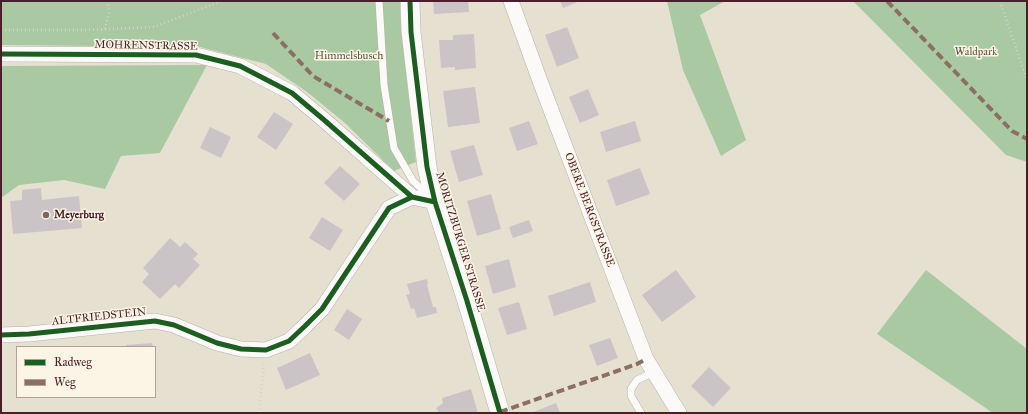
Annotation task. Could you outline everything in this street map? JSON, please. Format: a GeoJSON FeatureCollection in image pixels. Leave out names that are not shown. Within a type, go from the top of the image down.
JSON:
{"type":"FeatureCollection","features":[{"type":"Feature","properties":{"kind":"street","name":"MORITZBURGER STRASSE"},"geometry":{"type":"LineString","coordinates":[[410,1],[411,32],[427,167],[435,202],[467,301],[500,413]]}},
{"type":"Feature","properties":{"kind":"street","name":"OBERE BERGSTRASSE"},"geometry":{"type":"LineString","coordinates":[[511,1],[646,359],[679,413]]}},
{"type":"Feature","properties":{"kind":"street","name":"MOHRENSTRASSE"},"geometry":{"type":"LineString","coordinates":[[1,54],[196,55],[240,66],[292,93],[412,198]]}},
{"type":"Feature","properties":{"kind":"street"},"geometry":{"type":"LineString","coordinates":[[412,198],[435,202]]}},
{"type":"Feature","properties":{"kind":"street","name":"ALTFRIEDSTEIN"},"geometry":{"type":"LineString","coordinates":[[1,335],[29,334],[155,321],[174,326],[217,343],[241,349],[266,350],[289,341],[305,326],[322,308],[389,208],[412,198]]}},
{"type":"Feature","properties":{"kind":"lane"},"geometry":{"type":"LineString","coordinates":[[379,1],[384,85],[394,148],[413,180],[435,202]]}},
{"type":"Feature","properties":{"kind":"lane"},"geometry":{"type":"LineString","coordinates":[[640,413],[631,396],[630,388],[637,380],[654,372]]}},
{"type":"Feature","properties":{"kind":"path"},"geometry":{"type":"LineString","coordinates":[[105,29],[109,13],[108,1]]}},
{"type":"Feature","properties":{"kind":"path"},"geometry":{"type":"LineString","coordinates":[[1,30],[154,27],[221,1]]}},
{"type":"Feature","properties":{"kind":"path"},"geometry":{"type":"LineString","coordinates":[[1000,1],[1027,80]]}},
{"type":"Feature","properties":{"kind":"path"},"geometry":{"type":"LineString","coordinates":[[259,413],[266,350]]}},
{"type":"Feature","properties":{"kind":"green space","name":"Himmelsbusch"},"geometry":{"type":"Polygon","coordinates":[[[1,1],[400,1],[401,29],[416,162],[394,171],[345,123],[307,92],[266,64],[200,47],[1,45],[1,1]]]}},
{"type":"Feature","properties":{"kind":"green space"},"geometry":{"type":"Polygon","coordinates":[[[667,1],[725,1],[700,15],[746,140],[721,156],[683,70],[667,1]]]}},
{"type":"Feature","properties":{"kind":"green space","name":"Waldpark"},"geometry":{"type":"Polygon","coordinates":[[[853,1],[1027,1],[1027,162],[1006,155],[853,1]]]}},
{"type":"Feature","properties":{"kind":"green space"},"geometry":{"type":"Polygon","coordinates":[[[207,65],[160,153],[121,156],[105,189],[64,180],[19,185],[1,198],[1,66],[207,65]]]}},
{"type":"Feature","properties":{"kind":"green space"},"geometry":{"type":"Polygon","coordinates":[[[926,270],[1027,349],[1027,413],[993,413],[877,334],[926,270]]]}},
{"type":"Feature","properties":{"kind":"building"},"geometry":{"type":"Polygon","coordinates":[[[433,1],[468,1],[469,12],[434,14],[433,1]]]}},
{"type":"Feature","properties":{"kind":"building"},"geometry":{"type":"Polygon","coordinates":[[[560,1],[580,1],[563,8],[560,1]]]}},
{"type":"Feature","properties":{"kind":"building"},"geometry":{"type":"Polygon","coordinates":[[[567,27],[579,58],[557,67],[545,35],[567,27]]]}},
{"type":"Feature","properties":{"kind":"building"},"geometry":{"type":"Polygon","coordinates":[[[474,34],[476,68],[455,70],[455,67],[441,68],[439,40],[453,40],[453,35],[474,34]]]}},
{"type":"Feature","properties":{"kind":"building"},"geometry":{"type":"Polygon","coordinates":[[[475,87],[480,123],[448,127],[443,91],[475,87]]]}},
{"type":"Feature","properties":{"kind":"building"},"geometry":{"type":"Polygon","coordinates":[[[588,89],[599,115],[580,123],[569,97],[588,89]]]}},
{"type":"Feature","properties":{"kind":"building"},"geometry":{"type":"Polygon","coordinates":[[[274,112],[293,124],[276,150],[257,137],[274,112]]]}},
{"type":"Feature","properties":{"kind":"building"},"geometry":{"type":"Polygon","coordinates":[[[529,121],[538,144],[517,151],[509,128],[529,121]]]}},
{"type":"Feature","properties":{"kind":"building"},"geometry":{"type":"Polygon","coordinates":[[[635,121],[641,141],[606,152],[600,132],[635,121]]]}},
{"type":"Feature","properties":{"kind":"building"},"geometry":{"type":"Polygon","coordinates":[[[210,127],[231,137],[221,158],[200,148],[210,127]]]}},
{"type":"Feature","properties":{"kind":"building"},"geometry":{"type":"Polygon","coordinates":[[[474,145],[483,175],[459,182],[450,151],[474,145]]]}},
{"type":"Feature","properties":{"kind":"building"},"geometry":{"type":"Polygon","coordinates":[[[340,166],[360,184],[344,201],[324,183],[340,166]]]}},
{"type":"Feature","properties":{"kind":"building"},"geometry":{"type":"Polygon","coordinates":[[[640,168],[650,194],[616,206],[607,180],[640,168]]]}},
{"type":"Feature","properties":{"kind":"building","name":"Meyerburg"},"geometry":{"type":"Polygon","coordinates":[[[41,188],[42,200],[79,196],[82,228],[13,234],[10,201],[22,200],[22,190],[41,188]]]}},
{"type":"Feature","properties":{"kind":"building"},"geometry":{"type":"Polygon","coordinates":[[[491,194],[501,229],[477,236],[467,201],[491,194]]]}},
{"type":"Feature","properties":{"kind":"building"},"geometry":{"type":"Polygon","coordinates":[[[322,217],[343,230],[330,251],[309,238],[322,217]]]}},
{"type":"Feature","properties":{"kind":"building"},"geometry":{"type":"Polygon","coordinates":[[[529,220],[533,231],[513,238],[509,227],[529,220]]]}},
{"type":"Feature","properties":{"kind":"building"},"geometry":{"type":"Polygon","coordinates":[[[170,238],[180,247],[185,242],[198,254],[193,259],[200,265],[179,288],[175,284],[160,299],[142,282],[149,274],[143,268],[170,238]]]}},
{"type":"Feature","properties":{"kind":"building"},"geometry":{"type":"Polygon","coordinates":[[[509,259],[516,287],[493,294],[485,266],[509,259]]]}},
{"type":"Feature","properties":{"kind":"building"},"geometry":{"type":"Polygon","coordinates":[[[676,270],[696,297],[662,322],[642,295],[676,270]]]}},
{"type":"Feature","properties":{"kind":"building"},"geometry":{"type":"Polygon","coordinates":[[[427,279],[427,285],[433,307],[436,307],[437,313],[417,318],[414,308],[411,309],[406,295],[410,294],[407,284],[427,279]]]}},
{"type":"Feature","properties":{"kind":"building"},"geometry":{"type":"Polygon","coordinates":[[[590,282],[596,302],[554,316],[548,296],[590,282]]]}},
{"type":"Feature","properties":{"kind":"building"},"geometry":{"type":"Polygon","coordinates":[[[519,302],[527,329],[507,335],[498,308],[519,302]]]}},
{"type":"Feature","properties":{"kind":"building"},"geometry":{"type":"Polygon","coordinates":[[[347,309],[362,319],[349,340],[334,330],[347,309]]]}},
{"type":"Feature","properties":{"kind":"building"},"geometry":{"type":"Polygon","coordinates":[[[610,338],[618,358],[597,366],[589,345],[610,338]]]}},
{"type":"Feature","properties":{"kind":"building"},"geometry":{"type":"Polygon","coordinates":[[[152,343],[153,346],[126,346],[152,343]]]}},
{"type":"Feature","properties":{"kind":"building"},"geometry":{"type":"Polygon","coordinates":[[[310,353],[320,375],[286,390],[277,368],[310,353]]]}},
{"type":"Feature","properties":{"kind":"building"},"geometry":{"type":"Polygon","coordinates":[[[709,367],[731,388],[713,407],[691,386],[709,367]]]}},
{"type":"Feature","properties":{"kind":"building"},"geometry":{"type":"Polygon","coordinates":[[[471,389],[478,413],[439,413],[436,408],[443,403],[442,398],[471,389]]]}},
{"type":"Feature","properties":{"kind":"building"},"geometry":{"type":"Polygon","coordinates":[[[556,403],[560,413],[531,413],[556,403]]]}},
{"type":"Feature","properties":{"kind":"marked path"},"geometry":{"type":"LineString","coordinates":[[887,1],[1012,131],[1027,139]]}},
{"type":"Feature","properties":{"kind":"marked path"},"geometry":{"type":"LineString","coordinates":[[273,33],[313,76],[389,121]]}},
{"type":"Feature","properties":{"kind":"marked path"},"geometry":{"type":"LineString","coordinates":[[500,412],[637,364],[646,359]]}},
{"type":"Feature","properties":{"kind":"cycle path"},"geometry":{"type":"LineString","coordinates":[[410,1],[411,32],[427,167],[435,202],[467,301],[500,413]]}},
{"type":"Feature","properties":{"kind":"cycle path"},"geometry":{"type":"LineString","coordinates":[[1,54],[196,55],[240,66],[292,93],[412,197],[435,202]]}},
{"type":"Feature","properties":{"kind":"cycle path"},"geometry":{"type":"LineString","coordinates":[[1,335],[29,334],[155,321],[174,325],[217,343],[241,349],[266,350],[289,341],[322,309],[389,208],[412,197]]}},
{"type":"Feature","properties":{"kind":"place","name":"Meyerburg"},"geometry":{"type":"Point","coordinates":[46,215]}}]}
